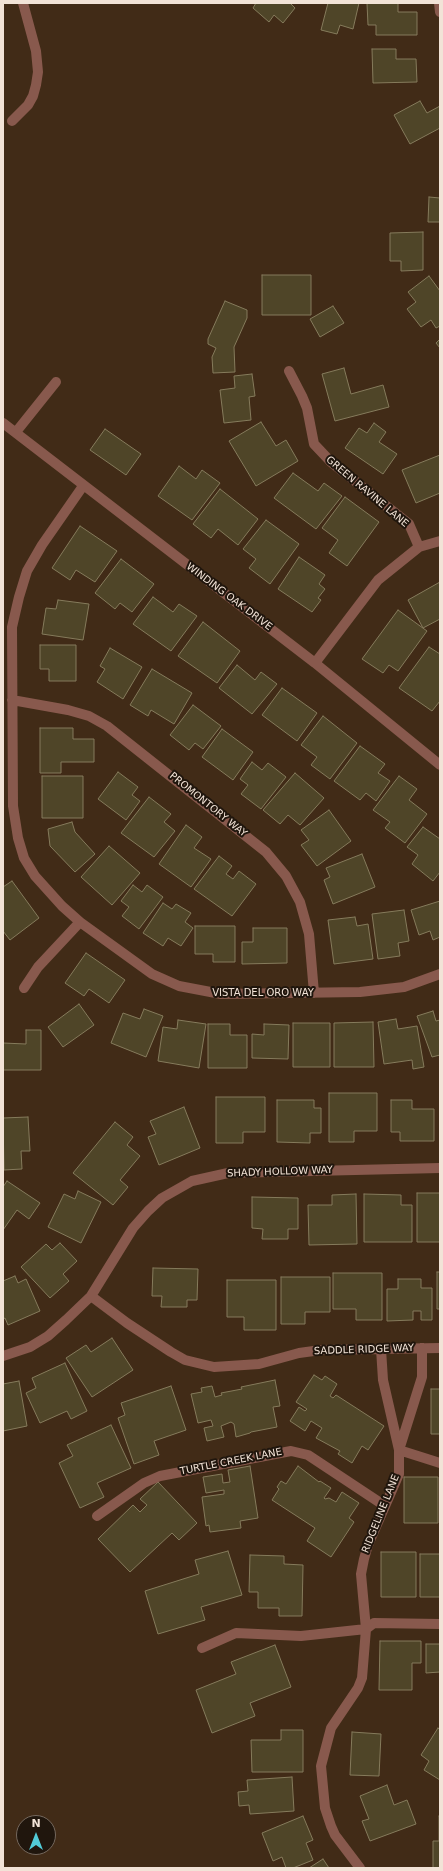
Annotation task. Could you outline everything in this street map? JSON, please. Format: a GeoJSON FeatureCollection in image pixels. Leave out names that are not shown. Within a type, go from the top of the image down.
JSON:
{"type":"FeatureCollection","features":[{"type":"Feature","properties":{"kind":"street"},"geometry":{"type":"LineString","coordinates":[[12,121],[21,114],[33,96],[38,72],[36,51],[23,3]]}},
{"type":"Feature","properties":{"kind":"street"},"geometry":{"type":"LineString","coordinates":[[439,3],[440,12]]}},
{"type":"Feature","properties":{"kind":"street","name":"GREEN RAVINE LANE"},"geometry":{"type":"LineString","coordinates":[[289,371],[307,408],[314,444],[331,462],[409,524],[419,547]]}},
{"type":"Feature","properties":{"kind":"street"},"geometry":{"type":"LineString","coordinates":[[16,432],[56,382]]}},
{"type":"Feature","properties":{"kind":"street","name":"WINDING OAK DRIVE"},"geometry":{"type":"LineString","coordinates":[[3,423],[315,663],[440,765]]}},
{"type":"Feature","properties":{"kind":"street","name":"VISTA DEL ORO WAY"},"geometry":{"type":"LineString","coordinates":[[83,486],[42,545],[27,572],[12,627],[13,806],[18,838],[24,858],[35,876],[62,906],[80,922],[152,974],[179,986],[221,994],[380,991],[404,987],[440,974]]}},
{"type":"Feature","properties":{"kind":"street"},"geometry":{"type":"LineString","coordinates":[[315,663],[378,580],[419,547],[440,541]]}},
{"type":"Feature","properties":{"kind":"street","name":"PROMONTORY WAY"},"geometry":{"type":"LineString","coordinates":[[12,700],[68,710],[89,716],[107,726],[266,852],[286,876],[300,902],[309,934],[314,993]]}},
{"type":"Feature","properties":{"kind":"street"},"geometry":{"type":"LineString","coordinates":[[24,988],[38,967],[80,922]]}},
{"type":"Feature","properties":{"kind":"street","name":"SHADY HOLLOW WAY"},"geometry":{"type":"LineString","coordinates":[[3,1356],[30,1347],[48,1336],[91,1296],[134,1228],[148,1211],[162,1198],[192,1181],[228,1173],[440,1168]]}},
{"type":"Feature","properties":{"kind":"street","name":"SADDLE RIDGE WAY"},"geometry":{"type":"LineString","coordinates":[[91,1296],[139,1331],[185,1360],[214,1367],[242,1366],[322,1350],[440,1348]]}},
{"type":"Feature","properties":{"kind":"street","name":"RIDGELINE LANE"},"geometry":{"type":"LineString","coordinates":[[399,1450],[422,1377],[422,1348]]}},
{"type":"Feature","properties":{"kind":"street","name":"RIDGELINE LANE"},"geometry":{"type":"LineString","coordinates":[[360,1868],[335,1835],[331,1826],[325,1808],[322,1766],[330,1728],[358,1688],[362,1678],[366,1629],[361,1574],[364,1559],[399,1474],[399,1450],[383,1380],[381,1349]]}},
{"type":"Feature","properties":{"kind":"street"},"geometry":{"type":"LineString","coordinates":[[399,1450],[440,1463]]}},
{"type":"Feature","properties":{"kind":"street","name":"TURTLE CREEK LANE"},"geometry":{"type":"LineString","coordinates":[[97,1516],[144,1483],[160,1476],[291,1451],[308,1455],[385,1506]]}},
{"type":"Feature","properties":{"kind":"street"},"geometry":{"type":"LineString","coordinates":[[202,1648],[236,1633],[301,1636],[366,1629],[374,1623],[440,1624]]}},
{"type":"Feature","properties":{"kind":"building"},"geometry":{"type":"Polygon","coordinates":[[[256,3],[290,3],[295,8],[283,23],[274,15],[269,22],[253,8],[256,3]]]}},
{"type":"Feature","properties":{"kind":"building"},"geometry":{"type":"Polygon","coordinates":[[[328,3],[359,3],[353,29],[340,25],[337,34],[321,30],[328,3]]]}},
{"type":"Feature","properties":{"kind":"building"},"geometry":{"type":"Polygon","coordinates":[[[367,3],[398,3],[398,12],[417,12],[417,35],[376,35],[376,25],[368,25],[367,3]]]}},
{"type":"Feature","properties":{"kind":"building"},"geometry":{"type":"Polygon","coordinates":[[[372,49],[396,49],[396,59],[416,59],[417,82],[373,83],[372,49]]]}},
{"type":"Feature","properties":{"kind":"building"},"geometry":{"type":"Polygon","coordinates":[[[420,101],[427,113],[440,106],[440,128],[410,144],[394,115],[420,101]]]}},
{"type":"Feature","properties":{"kind":"building"},"geometry":{"type":"Polygon","coordinates":[[[429,197],[440,198],[440,222],[428,222],[429,197]]]}},
{"type":"Feature","properties":{"kind":"building"},"geometry":{"type":"Polygon","coordinates":[[[423,232],[423,270],[401,271],[401,261],[390,261],[390,233],[423,232]]]}},
{"type":"Feature","properties":{"kind":"building"},"geometry":{"type":"Polygon","coordinates":[[[262,275],[311,275],[311,315],[262,315],[262,275]]]}},
{"type":"Feature","properties":{"kind":"building"},"geometry":{"type":"Polygon","coordinates":[[[429,276],[440,291],[440,326],[436,328],[431,320],[421,327],[407,309],[416,302],[408,292],[429,276]]]}},
{"type":"Feature","properties":{"kind":"building"},"geometry":{"type":"Polygon","coordinates":[[[225,301],[247,310],[247,318],[234,347],[235,372],[213,373],[212,357],[216,348],[208,344],[208,339],[225,301]]]}},
{"type":"Feature","properties":{"kind":"building"},"geometry":{"type":"Polygon","coordinates":[[[333,306],[344,323],[320,337],[310,319],[333,306]]]}},
{"type":"Feature","properties":{"kind":"building"},"geometry":{"type":"Polygon","coordinates":[[[440,339],[440,348],[436,343],[440,339]]]}},
{"type":"Feature","properties":{"kind":"building"},"geometry":{"type":"Polygon","coordinates":[[[344,368],[351,394],[383,385],[389,407],[335,421],[322,374],[344,368]]]}},
{"type":"Feature","properties":{"kind":"building"},"geometry":{"type":"Polygon","coordinates":[[[252,374],[255,396],[249,397],[251,420],[224,423],[220,390],[235,388],[234,376],[252,374]]]}},
{"type":"Feature","properties":{"kind":"building"},"geometry":{"type":"Polygon","coordinates":[[[261,422],[276,446],[286,440],[298,461],[256,486],[229,441],[261,422]]]}},
{"type":"Feature","properties":{"kind":"building"},"geometry":{"type":"Polygon","coordinates":[[[374,423],[386,432],[379,442],[397,454],[383,474],[345,448],[359,428],[367,433],[374,423]]]}},
{"type":"Feature","properties":{"kind":"building"},"geometry":{"type":"Polygon","coordinates":[[[105,429],[141,454],[126,475],[90,450],[105,429]]]}},
{"type":"Feature","properties":{"kind":"building"},"geometry":{"type":"Polygon","coordinates":[[[440,455],[440,493],[416,503],[402,470],[440,455]]]}},
{"type":"Feature","properties":{"kind":"building"},"geometry":{"type":"Polygon","coordinates":[[[179,466],[196,479],[202,470],[220,483],[192,520],[158,496],[179,466]]]}},
{"type":"Feature","properties":{"kind":"building"},"geometry":{"type":"Polygon","coordinates":[[[293,473],[318,491],[324,483],[342,496],[316,529],[274,498],[293,473]]]}},
{"type":"Feature","properties":{"kind":"building"},"geometry":{"type":"Polygon","coordinates":[[[220,489],[258,519],[238,545],[218,529],[211,538],[193,524],[220,489]]]}},
{"type":"Feature","properties":{"kind":"building"},"geometry":{"type":"Polygon","coordinates":[[[345,497],[379,522],[347,566],[329,553],[338,540],[322,528],[345,497]]]}},
{"type":"Feature","properties":{"kind":"building"},"geometry":{"type":"Polygon","coordinates":[[[266,520],[299,544],[270,584],[249,568],[256,559],[243,549],[266,520]]]}},
{"type":"Feature","properties":{"kind":"building"},"geometry":{"type":"Polygon","coordinates":[[[80,526],[117,551],[95,582],[76,570],[70,580],[52,568],[80,526]]]}},
{"type":"Feature","properties":{"kind":"building"},"geometry":{"type":"Polygon","coordinates":[[[299,557],[325,575],[319,584],[325,589],[318,598],[321,600],[312,612],[278,589],[299,557]]]}},
{"type":"Feature","properties":{"kind":"building"},"geometry":{"type":"Polygon","coordinates":[[[121,559],[154,584],[132,612],[120,603],[115,609],[95,593],[121,559]]]}},
{"type":"Feature","properties":{"kind":"building"},"geometry":{"type":"Polygon","coordinates":[[[440,582],[440,619],[423,628],[408,600],[440,582]]]}},
{"type":"Feature","properties":{"kind":"building"},"geometry":{"type":"Polygon","coordinates":[[[153,597],[173,612],[179,604],[197,616],[171,651],[133,624],[153,597]]]}},
{"type":"Feature","properties":{"kind":"building"},"geometry":{"type":"Polygon","coordinates":[[[58,600],[89,604],[83,640],[42,634],[46,608],[56,609],[58,600]]]}},
{"type":"Feature","properties":{"kind":"building"},"geometry":{"type":"Polygon","coordinates":[[[398,610],[427,631],[398,671],[389,665],[383,673],[362,659],[398,610]]]}},
{"type":"Feature","properties":{"kind":"building"},"geometry":{"type":"Polygon","coordinates":[[[203,622],[240,651],[217,683],[178,656],[203,622]]]}},
{"type":"Feature","properties":{"kind":"building"},"geometry":{"type":"Polygon","coordinates":[[[40,645],[76,645],[76,681],[49,681],[49,669],[40,669],[40,645]]]}},
{"type":"Feature","properties":{"kind":"building"},"geometry":{"type":"Polygon","coordinates":[[[429,647],[440,654],[440,701],[432,711],[399,688],[429,647]]]}},
{"type":"Feature","properties":{"kind":"building"},"geometry":{"type":"Polygon","coordinates":[[[110,648],[142,667],[123,699],[97,682],[105,669],[100,666],[110,648]]]}},
{"type":"Feature","properties":{"kind":"building"},"geometry":{"type":"Polygon","coordinates":[[[237,665],[255,680],[261,672],[277,684],[252,714],[219,688],[237,665]]]}},
{"type":"Feature","properties":{"kind":"building"},"geometry":{"type":"Polygon","coordinates":[[[152,669],[192,693],[174,724],[151,710],[148,716],[130,705],[152,669]]]}},
{"type":"Feature","properties":{"kind":"building"},"geometry":{"type":"Polygon","coordinates":[[[282,688],[317,713],[297,741],[262,715],[282,688]]]}},
{"type":"Feature","properties":{"kind":"building"},"geometry":{"type":"Polygon","coordinates":[[[193,705],[221,726],[203,749],[195,743],[189,750],[170,735],[193,705]]]}},
{"type":"Feature","properties":{"kind":"building"},"geometry":{"type":"Polygon","coordinates":[[[323,716],[357,743],[330,779],[311,765],[317,757],[301,745],[323,716]]]}},
{"type":"Feature","properties":{"kind":"building"},"geometry":{"type":"Polygon","coordinates":[[[40,728],[73,728],[73,739],[94,739],[94,762],[61,762],[61,773],[40,773],[40,728]]]}},
{"type":"Feature","properties":{"kind":"building"},"geometry":{"type":"Polygon","coordinates":[[[222,729],[253,752],[233,780],[202,757],[222,729]]]}},
{"type":"Feature","properties":{"kind":"building"},"geometry":{"type":"Polygon","coordinates":[[[360,746],[385,764],[378,773],[390,781],[376,801],[366,793],[360,800],[334,781],[360,746]]]}},
{"type":"Feature","properties":{"kind":"building"},"geometry":{"type":"Polygon","coordinates":[[[252,762],[262,770],[268,763],[286,777],[261,809],[241,794],[248,785],[240,779],[252,762]]]}},
{"type":"Feature","properties":{"kind":"building"},"geometry":{"type":"Polygon","coordinates":[[[118,772],[138,787],[132,795],[140,801],[126,820],[98,799],[118,772]]]}},
{"type":"Feature","properties":{"kind":"building"},"geometry":{"type":"Polygon","coordinates":[[[295,773],[324,798],[300,825],[288,815],[280,824],[263,810],[295,773]]]}},
{"type":"Feature","properties":{"kind":"building"},"geometry":{"type":"Polygon","coordinates":[[[42,776],[83,776],[83,818],[42,818],[42,776]]]}},
{"type":"Feature","properties":{"kind":"building"},"geometry":{"type":"Polygon","coordinates":[[[399,776],[417,789],[409,800],[427,814],[405,843],[385,828],[390,822],[373,810],[399,776]]]}},
{"type":"Feature","properties":{"kind":"building"},"geometry":{"type":"Polygon","coordinates":[[[149,797],[171,814],[164,822],[175,831],[154,857],[121,833],[149,797]]]}},
{"type":"Feature","properties":{"kind":"building"},"geometry":{"type":"Polygon","coordinates":[[[329,810],[351,841],[317,866],[301,845],[309,840],[301,830],[329,810]]]}},
{"type":"Feature","properties":{"kind":"building"},"geometry":{"type":"Polygon","coordinates":[[[72,822],[75,832],[95,854],[75,872],[50,846],[48,829],[72,822]]]}},
{"type":"Feature","properties":{"kind":"building"},"geometry":{"type":"Polygon","coordinates":[[[186,825],[202,837],[194,848],[211,859],[191,887],[159,864],[186,825]]]}},
{"type":"Feature","properties":{"kind":"building"},"geometry":{"type":"Polygon","coordinates":[[[423,827],[440,839],[440,872],[433,881],[412,864],[418,855],[407,847],[423,827]]]}},
{"type":"Feature","properties":{"kind":"building"},"geometry":{"type":"Polygon","coordinates":[[[109,846],[140,873],[112,905],[81,877],[109,846]]]}},
{"type":"Feature","properties":{"kind":"building"},"geometry":{"type":"Polygon","coordinates":[[[362,854],[375,887],[333,904],[324,880],[330,877],[326,868],[362,854]]]}},
{"type":"Feature","properties":{"kind":"building"},"geometry":{"type":"Polygon","coordinates":[[[219,856],[232,866],[226,874],[233,879],[239,871],[256,884],[232,916],[194,889],[219,856]]]}},
{"type":"Feature","properties":{"kind":"building"},"geometry":{"type":"Polygon","coordinates":[[[12,881],[39,918],[10,940],[3,931],[3,887],[12,881]]]}},
{"type":"Feature","properties":{"kind":"building"},"geometry":{"type":"Polygon","coordinates":[[[133,885],[142,892],[147,885],[163,897],[139,929],[122,916],[129,907],[121,901],[133,885]]]}},
{"type":"Feature","properties":{"kind":"building"},"geometry":{"type":"Polygon","coordinates":[[[440,901],[440,937],[433,940],[430,931],[419,935],[411,910],[440,901]]]}},
{"type":"Feature","properties":{"kind":"building"},"geometry":{"type":"Polygon","coordinates":[[[163,903],[172,909],[176,904],[191,913],[185,922],[193,928],[181,946],[168,938],[163,946],[143,933],[163,903]]]}},
{"type":"Feature","properties":{"kind":"building"},"geometry":{"type":"Polygon","coordinates":[[[404,910],[409,941],[398,943],[400,956],[378,959],[372,914],[404,910]]]}},
{"type":"Feature","properties":{"kind":"building"},"geometry":{"type":"Polygon","coordinates":[[[355,917],[357,926],[368,924],[373,959],[334,964],[328,920],[355,917]]]}},
{"type":"Feature","properties":{"kind":"building"},"geometry":{"type":"Polygon","coordinates":[[[195,926],[235,926],[235,962],[213,962],[213,954],[195,954],[195,926]]]}},
{"type":"Feature","properties":{"kind":"building"},"geometry":{"type":"Polygon","coordinates":[[[253,928],[287,928],[287,963],[242,964],[242,942],[253,942],[253,928]]]}},
{"type":"Feature","properties":{"kind":"building"},"geometry":{"type":"Polygon","coordinates":[[[86,953],[125,980],[109,1003],[89,989],[84,996],[65,983],[86,953]]]}},
{"type":"Feature","properties":{"kind":"building"},"geometry":{"type":"Polygon","coordinates":[[[79,1004],[94,1025],[63,1047],[48,1027],[79,1004]]]}},
{"type":"Feature","properties":{"kind":"building"},"geometry":{"type":"Polygon","coordinates":[[[144,1009],[163,1016],[146,1057],[111,1043],[123,1013],[140,1019],[144,1009]]]}},
{"type":"Feature","properties":{"kind":"building"},"geometry":{"type":"Polygon","coordinates":[[[433,1011],[436,1021],[440,1020],[440,1055],[432,1057],[417,1016],[433,1011]]]}},
{"type":"Feature","properties":{"kind":"building"},"geometry":{"type":"Polygon","coordinates":[[[396,1019],[398,1029],[417,1026],[424,1067],[413,1069],[412,1060],[384,1064],[378,1022],[396,1019]]]}},
{"type":"Feature","properties":{"kind":"building"},"geometry":{"type":"Polygon","coordinates":[[[178,1020],[206,1024],[199,1068],[158,1061],[163,1027],[177,1029],[178,1020]]]}},
{"type":"Feature","properties":{"kind":"building"},"geometry":{"type":"Polygon","coordinates":[[[373,1022],[374,1067],[334,1067],[334,1023],[373,1022]]]}},
{"type":"Feature","properties":{"kind":"building"},"geometry":{"type":"Polygon","coordinates":[[[293,1023],[330,1023],[330,1067],[293,1067],[293,1023]]]}},
{"type":"Feature","properties":{"kind":"building"},"geometry":{"type":"Polygon","coordinates":[[[208,1024],[230,1024],[230,1035],[247,1035],[247,1068],[208,1068],[208,1024]]]}},
{"type":"Feature","properties":{"kind":"building"},"geometry":{"type":"Polygon","coordinates":[[[264,1024],[289,1025],[288,1059],[252,1058],[252,1034],[264,1035],[264,1024]]]}},
{"type":"Feature","properties":{"kind":"building"},"geometry":{"type":"Polygon","coordinates":[[[26,1030],[41,1030],[41,1070],[3,1070],[3,1043],[26,1044],[26,1030]]]}},
{"type":"Feature","properties":{"kind":"building"},"geometry":{"type":"Polygon","coordinates":[[[329,1093],[377,1093],[377,1131],[354,1131],[354,1142],[329,1142],[329,1093]]]}},
{"type":"Feature","properties":{"kind":"building"},"geometry":{"type":"Polygon","coordinates":[[[216,1097],[265,1097],[265,1132],[243,1132],[243,1143],[216,1143],[216,1097]]]}},
{"type":"Feature","properties":{"kind":"building"},"geometry":{"type":"Polygon","coordinates":[[[277,1100],[314,1100],[314,1108],[321,1108],[321,1133],[310,1133],[310,1143],[277,1142],[277,1100]]]}},
{"type":"Feature","properties":{"kind":"building"},"geometry":{"type":"Polygon","coordinates":[[[391,1100],[412,1100],[412,1109],[434,1109],[434,1141],[400,1141],[400,1132],[391,1132],[391,1100]]]}},
{"type":"Feature","properties":{"kind":"building"},"geometry":{"type":"Polygon","coordinates":[[[184,1107],[200,1148],[159,1165],[148,1137],[156,1134],[150,1121],[184,1107]]]}},
{"type":"Feature","properties":{"kind":"building"},"geometry":{"type":"Polygon","coordinates":[[[28,1117],[30,1151],[21,1151],[22,1169],[4,1170],[3,1118],[28,1117]]]}},
{"type":"Feature","properties":{"kind":"building"},"geometry":{"type":"Polygon","coordinates":[[[115,1122],[133,1137],[127,1145],[140,1156],[120,1180],[128,1187],[113,1205],[73,1173],[115,1122]]]}},
{"type":"Feature","properties":{"kind":"building"},"geometry":{"type":"Polygon","coordinates":[[[7,1181],[40,1203],[29,1219],[17,1210],[3,1230],[3,1187],[7,1181]]]}},
{"type":"Feature","properties":{"kind":"building"},"geometry":{"type":"Polygon","coordinates":[[[78,1191],[101,1202],[81,1243],[48,1227],[64,1194],[75,1199],[78,1191]]]}},
{"type":"Feature","properties":{"kind":"building"},"geometry":{"type":"Polygon","coordinates":[[[417,1193],[440,1193],[440,1242],[417,1242],[417,1193]]]}},
{"type":"Feature","properties":{"kind":"building"},"geometry":{"type":"Polygon","coordinates":[[[356,1194],[357,1244],[309,1245],[308,1205],[332,1205],[332,1195],[356,1194]]]}},
{"type":"Feature","properties":{"kind":"building"},"geometry":{"type":"Polygon","coordinates":[[[364,1194],[401,1195],[401,1205],[412,1205],[412,1242],[364,1242],[364,1194]]]}},
{"type":"Feature","properties":{"kind":"building"},"geometry":{"type":"Polygon","coordinates":[[[252,1197],[298,1198],[298,1229],[288,1229],[288,1239],[262,1239],[263,1229],[252,1228],[252,1197]]]}},
{"type":"Feature","properties":{"kind":"building"},"geometry":{"type":"Polygon","coordinates":[[[60,1243],[77,1261],[63,1274],[69,1281],[50,1298],[21,1267],[46,1244],[52,1250],[60,1243]]]}},
{"type":"Feature","properties":{"kind":"building"},"geometry":{"type":"Polygon","coordinates":[[[153,1268],[198,1269],[197,1300],[187,1300],[187,1307],[161,1307],[162,1296],[152,1296],[153,1268]]]}},
{"type":"Feature","properties":{"kind":"building"},"geometry":{"type":"Polygon","coordinates":[[[437,1272],[440,1272],[440,1309],[437,1309],[437,1272]]]}},
{"type":"Feature","properties":{"kind":"building"},"geometry":{"type":"Polygon","coordinates":[[[333,1273],[382,1273],[382,1320],[356,1320],[356,1309],[333,1309],[333,1273]]]}},
{"type":"Feature","properties":{"kind":"building"},"geometry":{"type":"Polygon","coordinates":[[[15,1276],[18,1283],[26,1279],[40,1311],[8,1325],[5,1318],[3,1319],[3,1281],[15,1276]]]}},
{"type":"Feature","properties":{"kind":"building"},"geometry":{"type":"Polygon","coordinates":[[[281,1277],[330,1277],[330,1312],[305,1312],[305,1324],[281,1324],[281,1277]]]}},
{"type":"Feature","properties":{"kind":"building"},"geometry":{"type":"Polygon","coordinates":[[[398,1279],[421,1279],[421,1288],[432,1288],[432,1320],[421,1320],[421,1311],[413,1311],[413,1320],[387,1321],[387,1289],[398,1289],[398,1279]]]}},
{"type":"Feature","properties":{"kind":"building"},"geometry":{"type":"Polygon","coordinates":[[[227,1280],[276,1280],[276,1330],[244,1330],[244,1317],[227,1317],[227,1280]]]}},
{"type":"Feature","properties":{"kind":"building"},"geometry":{"type":"Polygon","coordinates":[[[112,1338],[133,1370],[92,1397],[66,1358],[86,1345],[91,1352],[112,1338]]]}},
{"type":"Feature","properties":{"kind":"building"},"geometry":{"type":"Polygon","coordinates":[[[65,1363],[87,1411],[71,1419],[67,1411],[40,1423],[26,1393],[36,1388],[32,1378],[65,1363]]]}},
{"type":"Feature","properties":{"kind":"building"},"geometry":{"type":"Polygon","coordinates":[[[314,1375],[322,1380],[325,1376],[337,1384],[330,1396],[333,1398],[336,1395],[384,1426],[368,1450],[362,1446],[352,1463],[338,1454],[340,1451],[316,1438],[322,1428],[311,1421],[305,1431],[290,1421],[299,1407],[305,1411],[307,1409],[296,1402],[314,1375]]]}},
{"type":"Feature","properties":{"kind":"building"},"geometry":{"type":"Polygon","coordinates":[[[275,1380],[280,1406],[273,1407],[277,1427],[251,1432],[236,1437],[234,1424],[231,1422],[221,1426],[224,1437],[207,1441],[204,1428],[213,1426],[211,1420],[198,1423],[191,1394],[202,1392],[201,1388],[212,1386],[215,1397],[222,1395],[221,1393],[242,1389],[241,1387],[275,1380]]]}},
{"type":"Feature","properties":{"kind":"building"},"geometry":{"type":"Polygon","coordinates":[[[19,1381],[27,1426],[3,1431],[3,1384],[19,1381]]]}},
{"type":"Feature","properties":{"kind":"building"},"geometry":{"type":"Polygon","coordinates":[[[171,1386],[186,1430],[154,1441],[159,1455],[134,1464],[118,1418],[125,1415],[121,1403],[171,1386]]]}},
{"type":"Feature","properties":{"kind":"building"},"geometry":{"type":"Polygon","coordinates":[[[431,1389],[440,1389],[440,1434],[431,1434],[431,1389]]]}},
{"type":"Feature","properties":{"kind":"building"},"geometry":{"type":"Polygon","coordinates":[[[111,1425],[131,1468],[97,1483],[104,1497],[80,1508],[59,1463],[73,1456],[67,1445],[111,1425]]]}},
{"type":"Feature","properties":{"kind":"building"},"geometry":{"type":"Polygon","coordinates":[[[250,1466],[258,1518],[240,1521],[241,1528],[210,1532],[209,1525],[206,1526],[202,1497],[224,1494],[224,1490],[206,1493],[203,1477],[222,1474],[223,1483],[230,1482],[228,1470],[250,1466]]]}},
{"type":"Feature","properties":{"kind":"building"},"geometry":{"type":"Polygon","coordinates":[[[298,1466],[319,1482],[320,1481],[331,1488],[324,1498],[325,1499],[329,1498],[336,1502],[342,1492],[359,1503],[349,1518],[354,1522],[331,1557],[307,1541],[315,1528],[272,1500],[279,1489],[277,1487],[281,1481],[286,1484],[298,1466]]]}},
{"type":"Feature","properties":{"kind":"building"},"geometry":{"type":"Polygon","coordinates":[[[404,1477],[438,1477],[438,1523],[404,1523],[404,1477]]]}},
{"type":"Feature","properties":{"kind":"building"},"geometry":{"type":"Polygon","coordinates":[[[158,1482],[197,1523],[179,1540],[172,1533],[130,1572],[98,1539],[133,1505],[140,1512],[147,1505],[140,1499],[158,1482]]]}},
{"type":"Feature","properties":{"kind":"building"},"geometry":{"type":"Polygon","coordinates":[[[228,1551],[242,1595],[201,1607],[205,1620],[158,1634],[145,1591],[199,1574],[195,1560],[228,1551]]]}},
{"type":"Feature","properties":{"kind":"building"},"geometry":{"type":"Polygon","coordinates":[[[381,1552],[416,1552],[416,1597],[381,1597],[381,1552]]]}},
{"type":"Feature","properties":{"kind":"building"},"geometry":{"type":"Polygon","coordinates":[[[420,1554],[440,1554],[440,1597],[420,1597],[420,1554]]]}},
{"type":"Feature","properties":{"kind":"building"},"geometry":{"type":"Polygon","coordinates":[[[250,1555],[284,1556],[284,1564],[303,1565],[302,1616],[279,1616],[279,1608],[258,1608],[258,1592],[249,1592],[250,1555]]]}},
{"type":"Feature","properties":{"kind":"building"},"geometry":{"type":"Polygon","coordinates":[[[380,1641],[421,1641],[421,1663],[412,1663],[412,1690],[379,1690],[380,1641]]]}},
{"type":"Feature","properties":{"kind":"building"},"geometry":{"type":"Polygon","coordinates":[[[426,1644],[440,1644],[440,1672],[426,1673],[426,1644]]]}},
{"type":"Feature","properties":{"kind":"building"},"geometry":{"type":"Polygon","coordinates":[[[275,1645],[291,1687],[250,1703],[255,1716],[212,1733],[196,1690],[236,1674],[231,1662],[275,1645]]]}},
{"type":"Feature","properties":{"kind":"building"},"geometry":{"type":"Polygon","coordinates":[[[438,1728],[440,1730],[440,1780],[424,1770],[429,1761],[421,1755],[438,1728]]]}},
{"type":"Feature","properties":{"kind":"building"},"geometry":{"type":"Polygon","coordinates":[[[281,1730],[303,1730],[303,1772],[252,1772],[251,1740],[281,1740],[281,1730]]]}},
{"type":"Feature","properties":{"kind":"building"},"geometry":{"type":"Polygon","coordinates":[[[352,1732],[381,1734],[379,1776],[350,1775],[352,1732]]]}},
{"type":"Feature","properties":{"kind":"building"},"geometry":{"type":"Polygon","coordinates":[[[292,1777],[294,1811],[250,1814],[249,1805],[239,1806],[238,1792],[248,1791],[247,1780],[292,1777]]]}},
{"type":"Feature","properties":{"kind":"building"},"geometry":{"type":"Polygon","coordinates":[[[387,1785],[394,1805],[407,1800],[416,1824],[370,1841],[362,1821],[369,1819],[360,1796],[387,1785]]]}},
{"type":"Feature","properties":{"kind":"building"},"geometry":{"type":"Polygon","coordinates":[[[303,1816],[313,1840],[306,1843],[313,1860],[293,1868],[286,1868],[282,1857],[273,1861],[262,1833],[303,1816]]]}},
{"type":"Feature","properties":{"kind":"building"},"geometry":{"type":"Polygon","coordinates":[[[439,1816],[440,1868],[433,1868],[433,1841],[439,1841],[439,1816]]]}},
{"type":"Feature","properties":{"kind":"building"},"geometry":{"type":"Polygon","coordinates":[[[323,1859],[329,1868],[309,1868],[323,1859]]]}}]}
